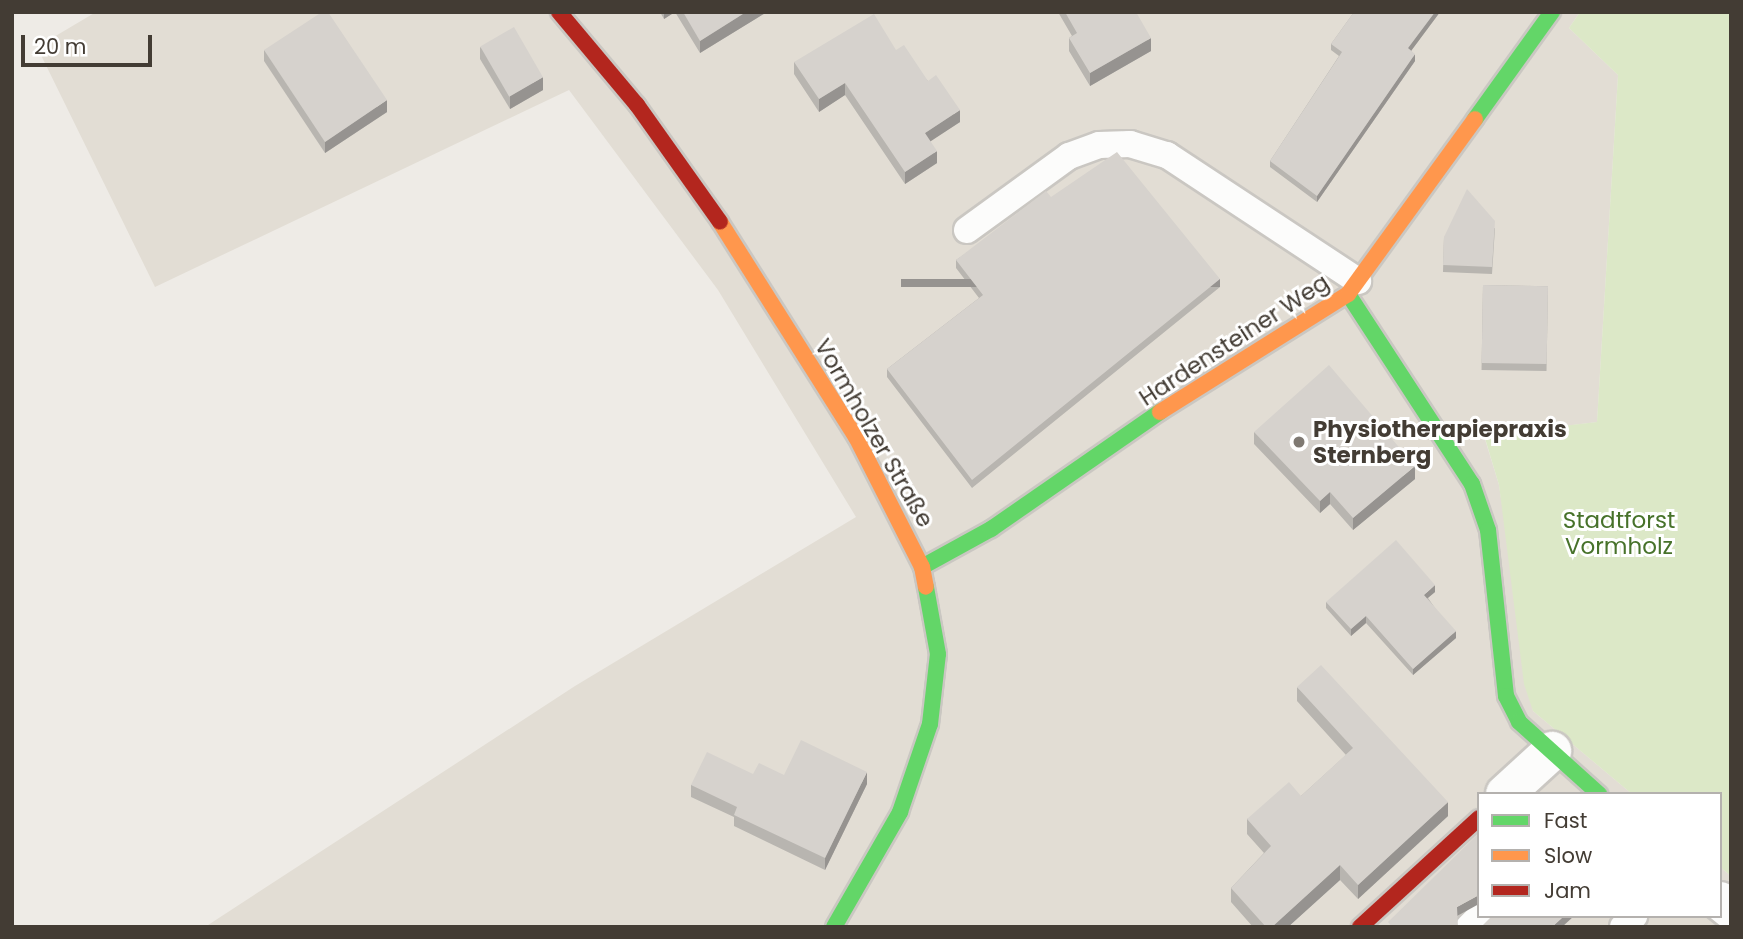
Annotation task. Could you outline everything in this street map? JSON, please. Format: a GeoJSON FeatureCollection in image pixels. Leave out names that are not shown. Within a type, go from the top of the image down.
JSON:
{"type":"FeatureCollection","features":[{"type":"Feature","properties":{"kind":"street","name":"Vormholzer Straße"},"geometry":{"type":"LineString","coordinates":[[559,12],[636,105],[723,226],[856,437],[922,567],[938,654],[930,724],[900,812],[834,927]]}},
{"type":"Feature","properties":{"kind":"street","name":"Hardensteiner Weg"},"geometry":{"type":"LineString","coordinates":[[922,567],[992,528],[1216,374],[1353,288],[1552,12]]}},
{"type":"Feature","properties":{"kind":"street"},"geometry":{"type":"LineString","coordinates":[[1353,288],[1472,484],[1488,530],[1506,696],[1519,722],[1598,792]]}},
{"type":"Feature","properties":{"kind":"street"},"geometry":{"type":"LineString","coordinates":[[1507,792],[1552,751]]}},
{"type":"Feature","properties":{"kind":"street"},"geometry":{"type":"LineString","coordinates":[[1360,927],[1477,820]]}},
{"type":"Feature","properties":{"kind":"lane"},"geometry":{"type":"LineString","coordinates":[[967,230],[1069,156],[1099,145],[1129,144],[1167,155],[1353,288]]}},
{"type":"Feature","properties":{"kind":"shaded area"},"geometry":{"type":"Polygon","coordinates":[[[96,12],[1580,12],[1569,28],[1618,75],[1597,422],[1484,436],[1499,485],[1533,711],[1630,792],[1477,792],[1477,918],[1722,918],[1722,869],[1731,876],[1731,927],[205,927],[575,686],[856,517],[718,290],[569,90],[155,287],[37,47],[96,12]]]}},
{"type":"Feature","properties":{"kind":"green space","name":"Stadtforst Vormholz"},"geometry":{"type":"Polygon","coordinates":[[[1580,12],[1731,12],[1731,876],[1722,869],[1722,792],[1630,792],[1533,711],[1524,684],[1499,485],[1484,435],[1597,422],[1618,75],[1569,28],[1580,12]]]}},
{"type":"Feature","properties":{"kind":"building"},"geometry":{"type":"Polygon","coordinates":[[[322,12],[328,12],[387,100],[325,142],[264,50],[322,12]]]}},
{"type":"Feature","properties":{"kind":"building"},"geometry":{"type":"Polygon","coordinates":[[[683,12],[746,12],[700,41],[683,12]]]}},
{"type":"Feature","properties":{"kind":"building"},"geometry":{"type":"Polygon","coordinates":[[[1065,12],[1136,12],[1151,38],[1090,73],[1069,38],[1077,33],[1065,12]]]}},
{"type":"Feature","properties":{"kind":"building"},"geometry":{"type":"Polygon","coordinates":[[[1354,12],[1435,12],[1408,48],[1415,54],[1317,196],[1270,161],[1342,52],[1331,44],[1354,12]]]}},
{"type":"Feature","properties":{"kind":"building"},"geometry":{"type":"Polygon","coordinates":[[[874,14],[896,50],[904,45],[928,81],[936,75],[960,110],[925,133],[937,151],[905,172],[845,83],[819,99],[794,62],[874,14]]]}},
{"type":"Feature","properties":{"kind":"building"},"geometry":{"type":"Polygon","coordinates":[[[514,27],[543,77],[509,97],[480,46],[514,27]]]}},
{"type":"Feature","properties":{"kind":"building"},"geometry":{"type":"Polygon","coordinates":[[[1117,152],[1220,279],[972,480],[887,369],[983,295],[956,260],[1046,191],[1051,197],[1117,152]]]}},
{"type":"Feature","properties":{"kind":"building"},"geometry":{"type":"Polygon","coordinates":[[[1467,189],[1495,221],[1492,267],[1443,265],[1444,237],[1467,189]]]}},
{"type":"Feature","properties":{"kind":"building"},"geometry":{"type":"Polygon","coordinates":[[[1483,285],[1548,286],[1547,364],[1482,363],[1483,285]]]}},
{"type":"Feature","properties":{"kind":"building"},"geometry":{"type":"Polygon","coordinates":[[[1329,365],[1415,466],[1353,518],[1330,492],[1320,501],[1254,432],[1329,365]]]}},
{"type":"Feature","properties":{"kind":"building"},"geometry":{"type":"Polygon","coordinates":[[[1396,540],[1435,585],[1424,595],[1456,631],[1413,669],[1366,616],[1351,629],[1326,602],[1396,540]]]}},
{"type":"Feature","properties":{"kind":"building"},"geometry":{"type":"Polygon","coordinates":[[[1321,665],[1448,802],[1358,885],[1340,865],[1272,927],[1266,927],[1231,888],[1271,846],[1247,819],[1289,782],[1301,796],[1353,748],[1297,687],[1321,665]]]}},
{"type":"Feature","properties":{"kind":"building"},"geometry":{"type":"Polygon","coordinates":[[[801,740],[867,772],[825,858],[734,815],[737,807],[691,785],[707,752],[753,774],[759,763],[784,775],[801,740]]]}},
{"type":"Feature","properties":{"kind":"building"},"geometry":{"type":"Polygon","coordinates":[[[1477,835],[1477,896],[1457,907],[1458,927],[1392,927],[1388,922],[1477,835]]]}},
{"type":"Feature","properties":{"kind":"building"},"geometry":{"type":"Polygon","coordinates":[[[1490,918],[1562,918],[1552,927],[1481,927],[1490,918]]]}},
{"type":"Feature","properties":{"kind":"traffic: fast"},"geometry":{"type":"LineString","coordinates":[[1475,119],[1552,12]]}},
{"type":"Feature","properties":{"kind":"traffic: fast"},"geometry":{"type":"LineString","coordinates":[[1348,294],[1472,484],[1488,530],[1506,696],[1519,722],[1597,792]]}},
{"type":"Feature","properties":{"kind":"traffic: fast"},"geometry":{"type":"LineString","coordinates":[[922,567],[991,529],[1160,412]]}},
{"type":"Feature","properties":{"kind":"traffic: fast"},"geometry":{"type":"LineString","coordinates":[[834,927],[900,812],[930,724],[938,654],[926,587]]}},
{"type":"Feature","properties":{"kind":"traffic: slow"},"geometry":{"type":"LineString","coordinates":[[1160,412],[1348,294],[1475,119]]}},
{"type":"Feature","properties":{"kind":"traffic: slow"},"geometry":{"type":"LineString","coordinates":[[720,222],[856,437],[922,567],[926,587]]}},
{"type":"Feature","properties":{"kind":"traffic: jam"},"geometry":{"type":"LineString","coordinates":[[559,12],[637,105],[720,222]]}},
{"type":"Feature","properties":{"kind":"traffic: jam"},"geometry":{"type":"LineString","coordinates":[[1360,927],[1477,820]]}},
{"type":"Feature","properties":{"kind":"place","name":"Physiotherapiepraxis Sternberg"},"geometry":{"type":"Point","coordinates":[1299,442]}}]}
